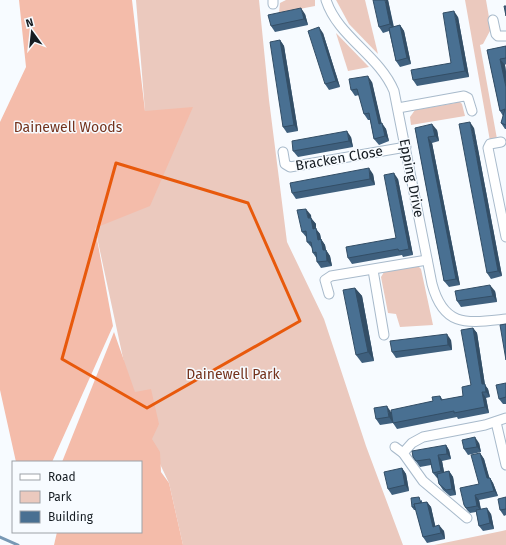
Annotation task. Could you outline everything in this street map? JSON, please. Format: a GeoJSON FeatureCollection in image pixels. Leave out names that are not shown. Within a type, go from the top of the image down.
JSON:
{"type":"FeatureCollection","features":[{"type":"Feature","properties":{"kind":"street","name":"Epping Drive"},"geometry":{"type":"LineString","coordinates":[[326,0],[340,25],[387,77],[394,91],[406,146],[427,260],[436,296],[440,305],[454,319],[473,322],[506,319]]}},
{"type":"Feature","properties":{"kind":"street"},"geometry":{"type":"LineString","coordinates":[[493,20],[496,34],[498,36],[506,36]]}},
{"type":"Feature","properties":{"kind":"street"},"geometry":{"type":"LineString","coordinates":[[398,108],[464,96],[468,98],[472,111]]}},
{"type":"Feature","properties":{"kind":"street"},"geometry":{"type":"LineString","coordinates":[[501,142],[490,144],[488,148],[506,237]]}},
{"type":"Feature","properties":{"kind":"street","name":"Bracken Close"},"geometry":{"type":"LineString","coordinates":[[283,152],[285,164],[290,167],[406,146]]}},
{"type":"Feature","properties":{"kind":"street"},"geometry":{"type":"LineString","coordinates":[[329,294],[326,280],[327,278],[427,260]]}},
{"type":"Feature","properties":{"kind":"street"},"geometry":{"type":"LineString","coordinates":[[373,270],[384,335]]}},
{"type":"Feature","properties":{"kind":"street"},"geometry":{"type":"LineString","coordinates":[[404,453],[412,443],[423,437],[496,422],[506,418]]}},
{"type":"Feature","properties":{"kind":"street"},"geometry":{"type":"LineString","coordinates":[[496,422],[506,465]]}},
{"type":"Feature","properties":{"kind":"street"},"geometry":{"type":"LineString","coordinates":[[395,447],[404,453],[423,481],[467,518]]}},
{"type":"Feature","properties":{"kind":"highlighted area"},"geometry":{"type":"Polygon","coordinates":[[[116,163],[248,203],[300,321],[147,408],[62,359],[116,163]]]}},
{"type":"Feature","properties":{"kind":"green space","name":"Dainewell Woods"},"geometry":{"type":"Polygon","coordinates":[[[19,0],[132,0],[145,111],[193,107],[150,206],[95,228],[113,326],[52,461],[16,461],[0,390],[0,122],[26,67],[19,0]]]}},
{"type":"Feature","properties":{"kind":"green space","name":"Dainewell Park"},"geometry":{"type":"Polygon","coordinates":[[[136,0],[259,0],[269,100],[287,242],[324,319],[366,446],[403,545],[183,545],[169,483],[134,409],[95,228],[145,111],[136,0]]]}},
{"type":"Feature","properties":{"kind":"green space"},"geometry":{"type":"Polygon","coordinates":[[[286,0],[315,0],[315,6],[279,13],[280,3],[286,0]]]}},
{"type":"Feature","properties":{"kind":"green space"},"geometry":{"type":"Polygon","coordinates":[[[336,0],[365,0],[378,54],[349,24],[336,0]]]}},
{"type":"Feature","properties":{"kind":"green space"},"geometry":{"type":"Polygon","coordinates":[[[465,0],[486,0],[491,29],[483,44],[480,45],[497,139],[490,141],[465,0]]]}},
{"type":"Feature","properties":{"kind":"green space"},"geometry":{"type":"Polygon","coordinates":[[[336,33],[369,67],[348,71],[336,33]]]}},
{"type":"Feature","properties":{"kind":"green space"},"geometry":{"type":"Polygon","coordinates":[[[458,100],[462,104],[465,116],[411,125],[410,117],[415,110],[455,103],[454,101],[458,100]]]}},
{"type":"Feature","properties":{"kind":"green space"},"geometry":{"type":"Polygon","coordinates":[[[414,266],[421,269],[433,325],[400,327],[396,314],[388,313],[381,277],[384,272],[414,266]]]}},
{"type":"Feature","properties":{"kind":"green space"},"geometry":{"type":"Polygon","coordinates":[[[114,332],[135,392],[151,389],[159,424],[152,439],[160,452],[161,472],[169,483],[183,545],[54,545],[57,533],[142,533],[142,461],[62,461],[114,332]]]}},
{"type":"Feature","properties":{"kind":"green space"},"geometry":{"type":"Polygon","coordinates":[[[506,530],[506,545],[434,545],[502,531],[506,530]]]}},
{"type":"Feature","properties":{"kind":"building"},"geometry":{"type":"Polygon","coordinates":[[[373,0],[385,0],[390,24],[379,27],[373,0]]]}},
{"type":"Feature","properties":{"kind":"building"},"geometry":{"type":"Polygon","coordinates":[[[301,8],[304,19],[271,26],[268,15],[301,8]]]}},
{"type":"Feature","properties":{"kind":"building"},"geometry":{"type":"Polygon","coordinates":[[[454,11],[465,71],[413,80],[411,70],[451,63],[443,13],[454,11]]]}},
{"type":"Feature","properties":{"kind":"building"},"geometry":{"type":"Polygon","coordinates":[[[400,25],[407,58],[396,61],[389,28],[400,25]]]}},
{"type":"Feature","properties":{"kind":"building"},"geometry":{"type":"Polygon","coordinates":[[[319,27],[336,81],[325,84],[308,31],[319,27]]]}},
{"type":"Feature","properties":{"kind":"building"},"geometry":{"type":"Polygon","coordinates":[[[280,40],[294,125],[283,127],[270,42],[280,40]]]}},
{"type":"Feature","properties":{"kind":"building"},"geometry":{"type":"Polygon","coordinates":[[[506,46],[506,58],[500,59],[506,87],[506,125],[501,123],[505,109],[500,111],[487,50],[506,46]]]}},
{"type":"Feature","properties":{"kind":"building"},"geometry":{"type":"Polygon","coordinates":[[[368,76],[379,124],[382,123],[385,136],[374,139],[369,113],[364,114],[357,89],[351,90],[349,79],[368,76]]]}},
{"type":"Feature","properties":{"kind":"building"},"geometry":{"type":"Polygon","coordinates":[[[470,122],[498,271],[487,273],[459,124],[470,122]]]}},
{"type":"Feature","properties":{"kind":"building"},"geometry":{"type":"Polygon","coordinates":[[[432,124],[435,136],[428,137],[456,279],[444,281],[415,128],[432,124]]]}},
{"type":"Feature","properties":{"kind":"building"},"geometry":{"type":"Polygon","coordinates":[[[347,131],[349,141],[293,151],[292,141],[347,131]]]}},
{"type":"Feature","properties":{"kind":"building"},"geometry":{"type":"Polygon","coordinates":[[[369,168],[370,179],[292,193],[290,183],[369,168]]]}},
{"type":"Feature","properties":{"kind":"building"},"geometry":{"type":"Polygon","coordinates":[[[394,173],[409,249],[399,251],[398,249],[348,258],[346,247],[396,238],[384,175],[394,173]]]}},
{"type":"Feature","properties":{"kind":"building"},"geometry":{"type":"Polygon","coordinates":[[[306,209],[308,218],[311,218],[313,229],[316,228],[318,240],[321,239],[323,250],[326,250],[327,261],[317,262],[316,252],[313,253],[311,242],[307,242],[306,231],[302,232],[297,210],[306,209]]]}},
{"type":"Feature","properties":{"kind":"building"},"geometry":{"type":"Polygon","coordinates":[[[490,285],[493,296],[457,301],[455,291],[490,285]]]}},
{"type":"Feature","properties":{"kind":"building"},"geometry":{"type":"Polygon","coordinates":[[[355,288],[368,352],[356,355],[343,290],[355,288]]]}},
{"type":"Feature","properties":{"kind":"building"},"geometry":{"type":"Polygon","coordinates":[[[506,324],[506,360],[500,325],[506,324]]]}},
{"type":"Feature","properties":{"kind":"building"},"geometry":{"type":"Polygon","coordinates":[[[473,328],[482,384],[485,384],[486,392],[482,392],[485,407],[454,413],[454,411],[393,423],[391,410],[433,401],[432,397],[440,396],[441,400],[463,396],[462,387],[471,385],[461,330],[473,328]]]}},
{"type":"Feature","properties":{"kind":"building"},"geometry":{"type":"Polygon","coordinates":[[[447,334],[448,345],[392,352],[390,341],[447,334]]]}},
{"type":"Feature","properties":{"kind":"building"},"geometry":{"type":"Polygon","coordinates":[[[506,383],[506,397],[499,399],[496,385],[506,383]]]}},
{"type":"Feature","properties":{"kind":"building"},"geometry":{"type":"Polygon","coordinates":[[[387,406],[389,417],[376,419],[374,408],[387,406]]]}},
{"type":"Feature","properties":{"kind":"building"},"geometry":{"type":"Polygon","coordinates":[[[475,437],[477,447],[464,449],[462,440],[475,437]]]}},
{"type":"Feature","properties":{"kind":"building"},"geometry":{"type":"Polygon","coordinates":[[[446,445],[447,454],[438,455],[441,471],[433,473],[430,459],[416,461],[413,457],[412,451],[446,445]]]}},
{"type":"Feature","properties":{"kind":"building"},"geometry":{"type":"Polygon","coordinates":[[[480,453],[487,478],[490,478],[494,491],[475,495],[477,506],[466,508],[460,488],[479,484],[471,455],[480,453]]]}},
{"type":"Feature","properties":{"kind":"building"},"geometry":{"type":"Polygon","coordinates":[[[402,468],[405,485],[388,489],[384,472],[402,468]]]}},
{"type":"Feature","properties":{"kind":"building"},"geometry":{"type":"Polygon","coordinates":[[[449,471],[452,489],[446,490],[439,484],[437,474],[449,471]]]}},
{"type":"Feature","properties":{"kind":"building"},"geometry":{"type":"Polygon","coordinates":[[[419,497],[421,503],[414,504],[415,507],[412,507],[411,498],[419,497]]]}},
{"type":"Feature","properties":{"kind":"building"},"geometry":{"type":"Polygon","coordinates":[[[506,497],[506,509],[500,510],[498,499],[506,497]]]}},
{"type":"Feature","properties":{"kind":"building"},"geometry":{"type":"Polygon","coordinates":[[[427,502],[433,527],[439,525],[441,533],[423,537],[414,504],[427,502]]]}},
{"type":"Feature","properties":{"kind":"building"},"geometry":{"type":"Polygon","coordinates":[[[487,508],[490,523],[479,526],[476,510],[487,508]]]}},
{"type":"Feature","properties":{"kind":"waterway"},"geometry":{"type":"LineString","coordinates":[[0,537],[18,545]]}}]}
